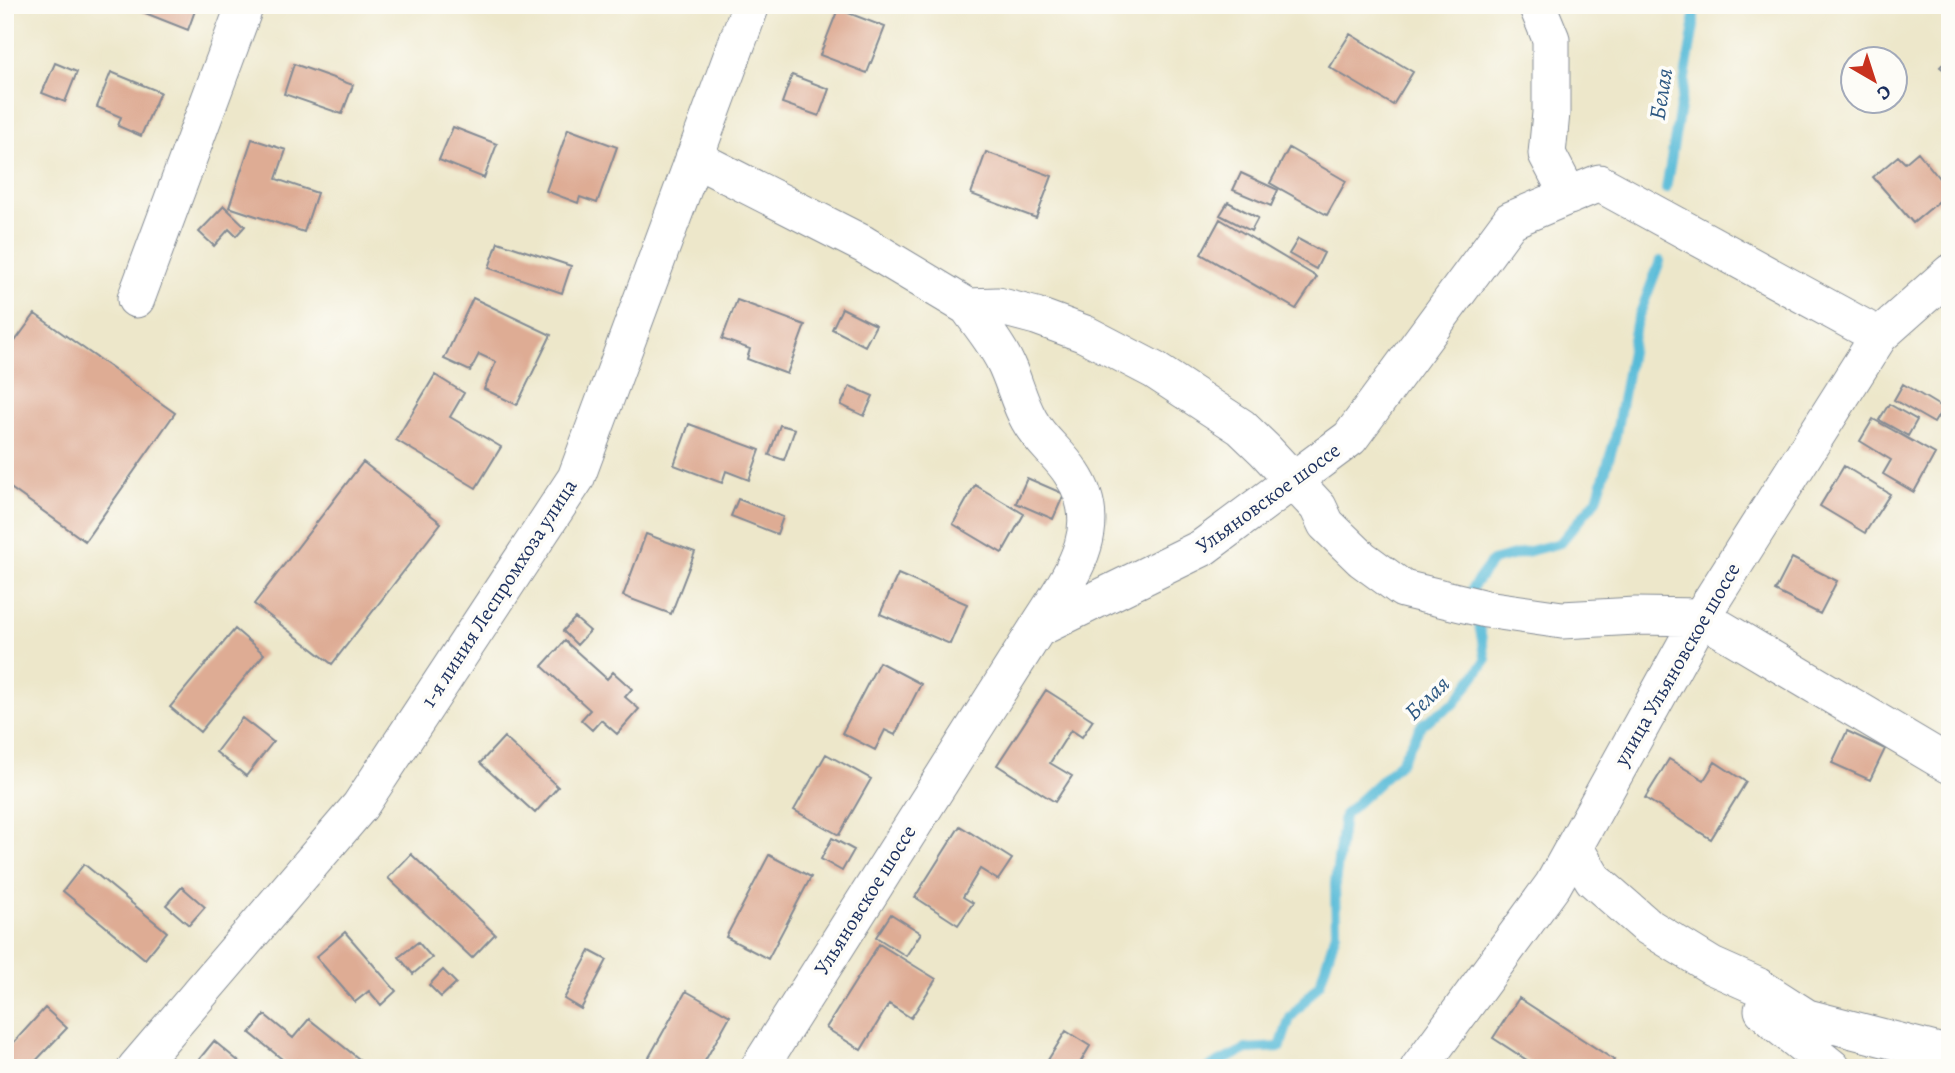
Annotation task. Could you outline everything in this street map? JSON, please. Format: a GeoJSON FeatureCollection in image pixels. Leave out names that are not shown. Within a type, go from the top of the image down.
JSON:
{"type":"FeatureCollection","features":[{"type":"Feature","properties":{"kind":"street"},"geometry":{"type":"LineString","coordinates":[[136,299],[245,5]]}},
{"type":"Feature","properties":{"kind":"street","name":"1-я линия Леспромхоза улица"},"geometry":{"type":"LineString","coordinates":[[136,1068],[360,806],[576,478],[751,5]]}},
{"type":"Feature","properties":{"kind":"street"},"geometry":{"type":"LineString","coordinates":[[1537,5],[1551,40],[1551,113],[1547,154],[1569,196]]}},
{"type":"Feature","properties":{"kind":"street"},"geometry":{"type":"LineString","coordinates":[[694,158],[863,244],[968,307],[1004,359],[1028,419],[1044,443],[1072,473],[1083,497],[1088,527],[1076,567],[1037,629]]}},
{"type":"Feature","properties":{"kind":"street","name":"Ульяновское шоссе"},"geometry":{"type":"LineString","coordinates":[[759,1068],[1037,629],[1202,548],[1350,438],[1511,220],[1599,183],[1879,336]]}},
{"type":"Feature","properties":{"kind":"street","name":"улица Ульяновское шоссе"},"geometry":{"type":"LineString","coordinates":[[1419,1068],[1553,885],[1701,617],[1879,336],[1950,272]]}},
{"type":"Feature","properties":{"kind":"street"},"geometry":{"type":"LineString","coordinates":[[968,307],[998,306],[1035,316],[1086,334],[1154,370],[1241,427],[1318,507],[1326,524],[1362,559],[1403,589],[1486,608],[1562,620],[1636,616],[1701,617],[1950,765]]}},
{"type":"Feature","properties":{"kind":"street"},"geometry":{"type":"LineString","coordinates":[[1574,847],[1593,879],[1647,926],[1723,971],[1758,986],[1807,1018],[1950,1055]]}},
{"type":"Feature","properties":{"kind":"street"},"geometry":{"type":"LineString","coordinates":[[1723,971],[1781,1027],[1832,1068]]}},
{"type":"Feature","properties":{"kind":"building"},"geometry":{"type":"Polygon","coordinates":[[[125,5],[197,5],[188,30],[125,5]]]}},
{"type":"Feature","properties":{"kind":"building"},"geometry":{"type":"Polygon","coordinates":[[[838,9],[885,27],[867,73],[820,55],[838,9]]]}},
{"type":"Feature","properties":{"kind":"building"},"geometry":{"type":"Polygon","coordinates":[[[1350,34],[1413,72],[1393,105],[1329,67],[1350,34]]]}},
{"type":"Feature","properties":{"kind":"building"},"geometry":{"type":"Polygon","coordinates":[[[1950,56],[1950,75],[1940,67],[1950,56]]]}},
{"type":"Feature","properties":{"kind":"building"},"geometry":{"type":"Polygon","coordinates":[[[55,63],[77,72],[65,102],[42,93],[55,63]]]}},
{"type":"Feature","properties":{"kind":"building"},"geometry":{"type":"Polygon","coordinates":[[[294,64],[353,85],[342,114],[284,94],[294,64]]]}},
{"type":"Feature","properties":{"kind":"building"},"geometry":{"type":"Polygon","coordinates":[[[111,72],[160,92],[141,136],[118,126],[121,117],[97,107],[111,72]]]}},
{"type":"Feature","properties":{"kind":"building"},"geometry":{"type":"Polygon","coordinates":[[[792,75],[829,89],[819,116],[782,103],[792,75]]]}},
{"type":"Feature","properties":{"kind":"building"},"geometry":{"type":"Polygon","coordinates":[[[453,127],[497,144],[484,178],[439,160],[453,127]]]}},
{"type":"Feature","properties":{"kind":"building"},"geometry":{"type":"Polygon","coordinates":[[[568,129],[617,147],[597,203],[580,197],[578,203],[546,191],[568,129]]]}},
{"type":"Feature","properties":{"kind":"building"},"geometry":{"type":"Polygon","coordinates":[[[252,139],[286,150],[276,179],[317,193],[304,232],[229,207],[252,139]]]}},
{"type":"Feature","properties":{"kind":"building"},"geometry":{"type":"Polygon","coordinates":[[[1289,148],[1346,181],[1327,215],[1270,183],[1289,148]]]}},
{"type":"Feature","properties":{"kind":"building"},"geometry":{"type":"Polygon","coordinates":[[[986,152],[1052,176],[1036,218],[971,194],[986,152]]]}},
{"type":"Feature","properties":{"kind":"building"},"geometry":{"type":"Polygon","coordinates":[[[1918,152],[1950,192],[1913,223],[1873,177],[1898,156],[1905,163],[1918,152]]]}},
{"type":"Feature","properties":{"kind":"building"},"geometry":{"type":"Polygon","coordinates":[[[1241,173],[1278,190],[1271,206],[1233,190],[1241,173]]]}},
{"type":"Feature","properties":{"kind":"building"},"geometry":{"type":"Polygon","coordinates":[[[1228,202],[1258,218],[1251,231],[1220,215],[1228,202]]]}},
{"type":"Feature","properties":{"kind":"building"},"geometry":{"type":"Polygon","coordinates":[[[224,206],[245,226],[236,236],[229,229],[214,246],[199,232],[224,206]]]}},
{"type":"Feature","properties":{"kind":"building"},"geometry":{"type":"Polygon","coordinates":[[[1220,219],[1317,277],[1296,309],[1201,254],[1220,219]]]}},
{"type":"Feature","properties":{"kind":"building"},"geometry":{"type":"Polygon","coordinates":[[[1298,239],[1324,253],[1316,269],[1289,254],[1298,239]]]}},
{"type":"Feature","properties":{"kind":"building"},"geometry":{"type":"Polygon","coordinates":[[[498,242],[571,266],[562,293],[489,268],[498,242]]]}},
{"type":"Feature","properties":{"kind":"building"},"geometry":{"type":"Polygon","coordinates":[[[473,298],[551,335],[517,405],[484,389],[496,362],[479,354],[470,371],[444,359],[473,298]]]}},
{"type":"Feature","properties":{"kind":"building"},"geometry":{"type":"Polygon","coordinates":[[[737,300],[805,325],[787,374],[747,359],[750,349],[722,339],[737,300]]]}},
{"type":"Feature","properties":{"kind":"building"},"geometry":{"type":"Polygon","coordinates":[[[842,308],[876,325],[865,346],[832,329],[842,308]]]}},
{"type":"Feature","properties":{"kind":"building"},"geometry":{"type":"Polygon","coordinates":[[[35,314],[175,413],[85,541],[5,484],[5,355],[35,314]]]}},
{"type":"Feature","properties":{"kind":"building"},"geometry":{"type":"Polygon","coordinates":[[[435,375],[464,393],[450,417],[501,447],[476,488],[396,440],[435,375]]]}},
{"type":"Feature","properties":{"kind":"building"},"geometry":{"type":"Polygon","coordinates":[[[1903,384],[1943,408],[1934,423],[1894,400],[1903,384]]]}},
{"type":"Feature","properties":{"kind":"building"},"geometry":{"type":"Polygon","coordinates":[[[850,386],[873,396],[864,416],[841,405],[850,386]]]}},
{"type":"Feature","properties":{"kind":"building"},"geometry":{"type":"Polygon","coordinates":[[[1889,404],[1917,420],[1908,436],[1879,420],[1889,404]]]}},
{"type":"Feature","properties":{"kind":"building"},"geometry":{"type":"Polygon","coordinates":[[[1873,419],[1935,454],[1914,492],[1883,474],[1891,460],[1860,441],[1873,419]]]}},
{"type":"Feature","properties":{"kind":"building"},"geometry":{"type":"Polygon","coordinates":[[[689,424],[760,450],[749,480],[726,471],[722,483],[674,465],[689,424]]]}},
{"type":"Feature","properties":{"kind":"building"},"geometry":{"type":"Polygon","coordinates":[[[780,425],[795,429],[784,460],[769,455],[780,425]]]}},
{"type":"Feature","properties":{"kind":"building"},"geometry":{"type":"Polygon","coordinates":[[[363,462],[441,523],[332,664],[254,604],[363,462]]]}},
{"type":"Feature","properties":{"kind":"building"},"geometry":{"type":"Polygon","coordinates":[[[1844,466],[1890,494],[1865,533],[1820,506],[1844,466]]]}},
{"type":"Feature","properties":{"kind":"building"},"geometry":{"type":"Polygon","coordinates":[[[1027,478],[1064,494],[1053,519],[1016,503],[1027,478]]]}},
{"type":"Feature","properties":{"kind":"building"},"geometry":{"type":"Polygon","coordinates":[[[975,485],[1024,514],[1002,553],[953,524],[975,485]]]}},
{"type":"Feature","properties":{"kind":"building"},"geometry":{"type":"Polygon","coordinates":[[[738,499],[783,517],[777,534],[731,516],[738,499]]]}},
{"type":"Feature","properties":{"kind":"building"},"geometry":{"type":"Polygon","coordinates":[[[646,534],[695,552],[671,614],[623,596],[646,534]]]}},
{"type":"Feature","properties":{"kind":"building"},"geometry":{"type":"Polygon","coordinates":[[[1792,558],[1837,581],[1820,614],[1775,591],[1792,558]]]}},
{"type":"Feature","properties":{"kind":"building"},"geometry":{"type":"Polygon","coordinates":[[[898,574],[967,604],[950,644],[880,614],[898,574]]]}},
{"type":"Feature","properties":{"kind":"building"},"geometry":{"type":"Polygon","coordinates":[[[575,618],[590,631],[577,645],[563,631],[575,618]]]}},
{"type":"Feature","properties":{"kind":"building"},"geometry":{"type":"Polygon","coordinates":[[[235,629],[264,654],[200,732],[170,707],[235,629]]]}},
{"type":"Feature","properties":{"kind":"building"},"geometry":{"type":"Polygon","coordinates":[[[565,641],[607,679],[613,672],[632,689],[625,697],[639,709],[617,734],[601,720],[592,730],[581,720],[590,710],[542,666],[565,641]]]}},
{"type":"Feature","properties":{"kind":"building"},"geometry":{"type":"Polygon","coordinates":[[[879,662],[921,684],[895,735],[885,730],[875,750],[842,733],[879,662]]]}},
{"type":"Feature","properties":{"kind":"building"},"geometry":{"type":"Polygon","coordinates":[[[1046,690],[1093,720],[1082,737],[1071,730],[1050,763],[1072,776],[1055,802],[997,765],[1046,690]]]}},
{"type":"Feature","properties":{"kind":"building"},"geometry":{"type":"Polygon","coordinates":[[[242,718],[273,742],[246,776],[216,752],[242,718]]]}},
{"type":"Feature","properties":{"kind":"building"},"geometry":{"type":"Polygon","coordinates":[[[1847,731],[1885,749],[1870,780],[1832,763],[1847,731]]]}},
{"type":"Feature","properties":{"kind":"building"},"geometry":{"type":"Polygon","coordinates":[[[504,737],[558,787],[535,813],[480,763],[504,737]]]}},
{"type":"Feature","properties":{"kind":"building"},"geometry":{"type":"Polygon","coordinates":[[[826,754],[871,779],[839,835],[794,810],[826,754]]]}},
{"type":"Feature","properties":{"kind":"building"},"geometry":{"type":"Polygon","coordinates":[[[1669,759],[1704,780],[1715,762],[1746,782],[1711,839],[1645,798],[1669,759]]]}},
{"type":"Feature","properties":{"kind":"building"},"geometry":{"type":"Polygon","coordinates":[[[960,826],[1012,859],[998,880],[980,869],[963,897],[973,903],[958,925],[915,897],[960,826]]]}},
{"type":"Feature","properties":{"kind":"building"},"geometry":{"type":"Polygon","coordinates":[[[832,838],[854,850],[842,871],[821,859],[832,838]]]}},
{"type":"Feature","properties":{"kind":"building"},"geometry":{"type":"Polygon","coordinates":[[[411,854],[495,934],[472,958],[388,878],[411,854]]]}},
{"type":"Feature","properties":{"kind":"building"},"geometry":{"type":"Polygon","coordinates":[[[769,855],[811,877],[768,959],[726,937],[769,855]]]}},
{"type":"Feature","properties":{"kind":"building"},"geometry":{"type":"Polygon","coordinates":[[[84,864],[167,932],[145,959],[63,891],[84,864]]]}},
{"type":"Feature","properties":{"kind":"building"},"geometry":{"type":"Polygon","coordinates":[[[182,887],[205,907],[189,925],[166,905],[182,887]]]}},
{"type":"Feature","properties":{"kind":"building"},"geometry":{"type":"Polygon","coordinates":[[[891,914],[921,933],[906,956],[876,937],[891,914]]]}},
{"type":"Feature","properties":{"kind":"building"},"geometry":{"type":"Polygon","coordinates":[[[345,932],[396,991],[381,1005],[369,991],[355,1002],[316,957],[345,932]]]}},
{"type":"Feature","properties":{"kind":"building"},"geometry":{"type":"Polygon","coordinates":[[[418,942],[432,958],[413,974],[399,957],[418,942]]]}},
{"type":"Feature","properties":{"kind":"building"},"geometry":{"type":"Polygon","coordinates":[[[879,944],[936,979],[911,1018],[889,1004],[861,1050],[826,1028],[879,944]]]}},
{"type":"Feature","properties":{"kind":"building"},"geometry":{"type":"Polygon","coordinates":[[[590,951],[607,960],[581,1009],[564,999],[590,951]]]}},
{"type":"Feature","properties":{"kind":"building"},"geometry":{"type":"Polygon","coordinates":[[[443,970],[456,983],[441,997],[429,985],[443,970]]]}},
{"type":"Feature","properties":{"kind":"building"},"geometry":{"type":"Polygon","coordinates":[[[686,991],[730,1016],[701,1068],[643,1068],[686,991]]]}},
{"type":"Feature","properties":{"kind":"building"},"geometry":{"type":"Polygon","coordinates":[[[1519,998],[1614,1060],[1608,1068],[1566,1068],[1561,1065],[1559,1068],[1539,1068],[1493,1038],[1519,998]]]}},
{"type":"Feature","properties":{"kind":"building"},"geometry":{"type":"Polygon","coordinates":[[[45,1008],[67,1028],[29,1068],[5,1068],[5,1052],[45,1008]]]}},
{"type":"Feature","properties":{"kind":"building"},"geometry":{"type":"Polygon","coordinates":[[[265,1015],[293,1038],[309,1019],[359,1059],[352,1068],[293,1068],[250,1033],[265,1015]]]}},
{"type":"Feature","properties":{"kind":"building"},"geometry":{"type":"Polygon","coordinates":[[[1066,1031],[1090,1046],[1077,1068],[1043,1068],[1066,1031]]]}},
{"type":"Feature","properties":{"kind":"building"},"geometry":{"type":"Polygon","coordinates":[[[214,1041],[243,1065],[240,1068],[192,1068],[214,1041]]]}},
{"type":"Feature","properties":{"kind":"waterway","name":"Белая"},"geometry":{"type":"LineString","coordinates":[[1666,189],[1694,26],[1694,5]]}},
{"type":"Feature","properties":{"kind":"waterway","name":"Белая"},"geometry":{"type":"LineString","coordinates":[[1474,599],[1472,588],[1492,561],[1560,543],[1597,499],[1615,439],[1636,324],[1660,261]]}},
{"type":"Feature","properties":{"kind":"waterway","name":"Белая"},"geometry":{"type":"LineString","coordinates":[[1208,1068],[1246,1049],[1280,1047],[1290,1018],[1320,983],[1336,932],[1335,884],[1344,815],[1401,762],[1422,724],[1455,703],[1486,660],[1477,614]]}}]}
